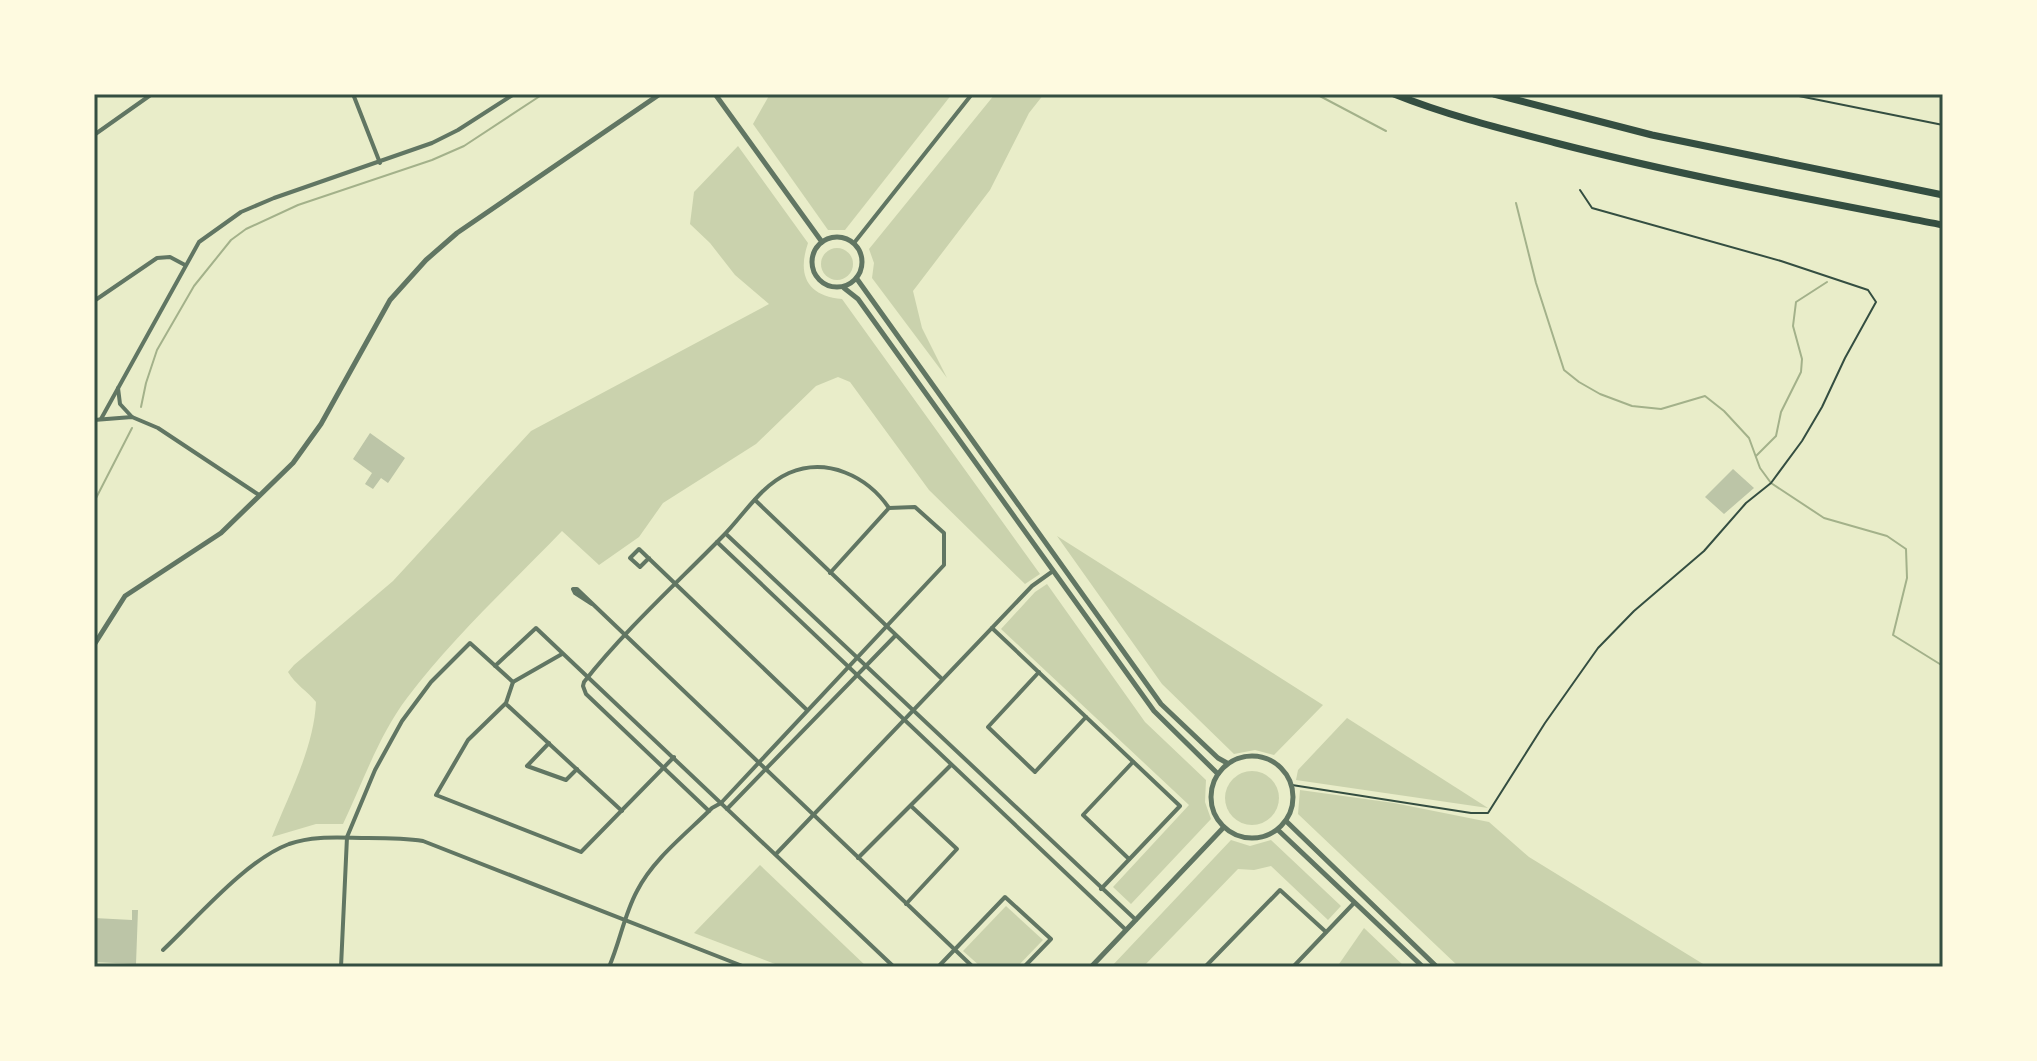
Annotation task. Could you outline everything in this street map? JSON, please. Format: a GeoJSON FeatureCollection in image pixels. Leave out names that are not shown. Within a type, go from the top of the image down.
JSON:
{"type":"FeatureCollection","features":[{"type":"Feature","properties":{"kind":"highway"},"geometry":{"type":"LineString","coordinates":[[1394,94],[1469,119],[1599,154],[1943,225]]}},
{"type":"Feature","properties":{"kind":"highway"},"geometry":{"type":"LineString","coordinates":[[1494,94],[1652,135],[1943,195]]}},
{"type":"Feature","properties":{"kind":"street"},"geometry":{"type":"LineString","coordinates":[[94,135],[152,94]]}},
{"type":"Feature","properties":{"kind":"street"},"geometry":{"type":"LineString","coordinates":[[353,94],[380,163]]}},
{"type":"Feature","properties":{"kind":"street"},"geometry":{"type":"LineString","coordinates":[[101,419],[199,242],[241,212],[432,143],[514,94]]}},
{"type":"Feature","properties":{"kind":"street"},"geometry":{"type":"LineString","coordinates":[[94,645],[125,596],[221,533],[293,463],[317,429],[390,300],[426,260],[469,225],[660,94]]}},
{"type":"Feature","properties":{"kind":"street"},"geometry":{"type":"LineString","coordinates":[[715,94],[822,242]]}},
{"type":"Feature","properties":{"kind":"street"},"geometry":{"type":"LineString","coordinates":[[854,243],[972,94]]}},
{"type":"Feature","properties":{"kind":"street"},"geometry":{"type":"LineString","coordinates":[[844,288],[857,279],[862,268],[862,255],[854,243],[837,237],[822,242],[812,256],[815,276],[829,287],[844,288],[858,299],[1154,711],[1218,774]]}},
{"type":"Feature","properties":{"kind":"street"},"geometry":{"type":"LineString","coordinates":[[94,301],[157,258],[170,257],[185,265]]}},
{"type":"Feature","properties":{"kind":"street"},"geometry":{"type":"LineString","coordinates":[[857,279],[1161,704],[1227,763]]}},
{"type":"Feature","properties":{"kind":"street"},"geometry":{"type":"LineString","coordinates":[[118,387],[120,404],[132,417],[158,428],[259,495]]}},
{"type":"Feature","properties":{"kind":"street"},"geometry":{"type":"LineString","coordinates":[[94,420],[132,417]]}},
{"type":"Feature","properties":{"kind":"street"},"geometry":{"type":"LineString","coordinates":[[709,811],[584,692],[583,686],[588,676],[755,500],[771,484],[791,472],[818,467],[848,472],[882,497],[889,508]]}},
{"type":"Feature","properties":{"kind":"street"},"geometry":{"type":"LineString","coordinates":[[755,500],[942,679]]}},
{"type":"Feature","properties":{"kind":"street"},"geometry":{"type":"LineString","coordinates":[[609,967],[621,937],[624,919],[648,873],[709,811],[721,803],[944,565],[944,533],[915,507],[889,508],[830,573]]}},
{"type":"Feature","properties":{"kind":"street"},"geometry":{"type":"LineString","coordinates":[[726,534],[1136,920]]}},
{"type":"Feature","properties":{"kind":"street"},"geometry":{"type":"LineString","coordinates":[[717,542],[1126,930]]}},
{"type":"Feature","properties":{"kind":"street"},"geometry":{"type":"LineString","coordinates":[[649,558],[640,567],[630,558],[639,549],[649,558],[807,710]]}},
{"type":"Feature","properties":{"kind":"street"},"geometry":{"type":"LineString","coordinates":[[776,854],[1032,586],[1053,571]]}},
{"type":"Feature","properties":{"kind":"street"},"geometry":{"type":"LineString","coordinates":[[592,604],[973,967]]}},
{"type":"Feature","properties":{"kind":"street"},"geometry":{"type":"LineString","coordinates":[[992,627],[1180,806],[1101,889]]}},
{"type":"Feature","properties":{"kind":"street"},"geometry":{"type":"LineString","coordinates":[[495,666],[536,628],[894,967]]}},
{"type":"Feature","properties":{"kind":"street"},"geometry":{"type":"LineString","coordinates":[[727,809],[896,635]]}},
{"type":"Feature","properties":{"kind":"street"},"geometry":{"type":"LineString","coordinates":[[341,967],[347,837],[402,721],[431,682],[470,643],[513,682]]}},
{"type":"Feature","properties":{"kind":"street"},"geometry":{"type":"LineString","coordinates":[[563,653],[513,682],[506,703],[468,740],[436,795],[581,852],[674,757]]}},
{"type":"Feature","properties":{"kind":"street"},"geometry":{"type":"LineString","coordinates":[[1039,672],[988,727],[1035,772],[1086,717]]}},
{"type":"Feature","properties":{"kind":"street"},"geometry":{"type":"LineString","coordinates":[[506,703],[622,811]]}},
{"type":"Feature","properties":{"kind":"street"},"geometry":{"type":"LineString","coordinates":[[549,743],[527,766],[566,780],[577,769]]}},
{"type":"Feature","properties":{"kind":"street"},"geometry":{"type":"LineString","coordinates":[[1243,756],[1270,759],[1280,766],[1292,785],[1294,801],[1286,821],[1278,830],[1256,839],[1245,838],[1224,827],[1213,811],[1211,792],[1218,774],[1227,763],[1243,756]]}},
{"type":"Feature","properties":{"kind":"street"},"geometry":{"type":"LineString","coordinates":[[1129,859],[1083,815],[1133,762]]}},
{"type":"Feature","properties":{"kind":"street"},"geometry":{"type":"LineString","coordinates":[[858,858],[951,765]]}},
{"type":"Feature","properties":{"kind":"street"},"geometry":{"type":"LineString","coordinates":[[906,904],[957,849],[911,806]]}},
{"type":"Feature","properties":{"kind":"street"},"geometry":{"type":"LineString","coordinates":[[1286,821],[1437,967]]}},
{"type":"Feature","properties":{"kind":"street"},"geometry":{"type":"LineString","coordinates":[[1091,967],[1224,827]]}},
{"type":"Feature","properties":{"kind":"street"},"geometry":{"type":"LineString","coordinates":[[1278,830],[1423,967]]}},
{"type":"Feature","properties":{"kind":"street"},"geometry":{"type":"LineString","coordinates":[[163,950],[265,857],[305,840],[347,837],[423,841],[745,967]]}},
{"type":"Feature","properties":{"kind":"street"},"geometry":{"type":"LineString","coordinates":[[1205,967],[1280,890],[1326,932]]}},
{"type":"Feature","properties":{"kind":"street"},"geometry":{"type":"LineString","coordinates":[[938,967],[1005,897],[1051,939],[1024,967]]}},
{"type":"Feature","properties":{"kind":"street"},"geometry":{"type":"LineString","coordinates":[[1293,967],[1354,903]]}},
{"type":"Feature","properties":{"kind":"path"},"geometry":{"type":"LineString","coordinates":[[1789,94],[1943,125]]}},
{"type":"Feature","properties":{"kind":"path"},"geometry":{"type":"LineString","coordinates":[[1292,785],[1471,813],[1488,813],[1545,723],[1598,648],[1634,611],[1704,551],[1746,503],[1771,483],[1809,430],[1876,302],[1868,290],[1781,261],[1592,208],[1580,190]]}},
{"type":"Feature","properties":{"kind":"green space"},"geometry":{"type":"Polygon","coordinates":[[[770,94],[952,94],[845,230],[828,230],[753,124],[770,94]]]}},
{"type":"Feature","properties":{"kind":"green space"},"geometry":{"type":"Polygon","coordinates":[[[995,94],[1044,94],[1029,113],[990,190],[913,291],[922,328],[947,378],[872,278],[874,263],[869,249],[995,94]]]}},
{"type":"Feature","properties":{"kind":"green space"},"geometry":{"type":"Polygon","coordinates":[[[738,146],[808,243],[804,265],[808,282],[820,293],[842,299],[1040,574],[1025,584],[929,490],[850,382],[838,377],[816,386],[756,444],[663,503],[639,537],[599,565],[562,531],[462,633],[407,698],[380,743],[343,824],[316,824],[272,837],[300,771],[314,719],[316,702],[288,672],[294,665],[393,581],[531,431],[769,304],[735,275],[710,243],[690,224],[694,192],[738,146]]]}},
{"type":"Feature","properties":{"kind":"green space"},"geometry":{"type":"Polygon","coordinates":[[[837,248],[848,253],[853,264],[848,275],[837,280],[826,275],[821,264],[826,253],[837,248]]]}},
{"type":"Feature","properties":{"kind":"green space"},"geometry":{"type":"Polygon","coordinates":[[[1057,536],[1323,705],[1274,755],[1255,750],[1234,754],[1162,684],[1057,536]]]}},
{"type":"Feature","properties":{"kind":"green space"},"geometry":{"type":"Polygon","coordinates":[[[1047,584],[1145,722],[1206,780],[1205,802],[1211,819],[1131,904],[1113,887],[1189,805],[1001,629],[1035,592],[1047,584]]]}},
{"type":"Feature","properties":{"kind":"green space"},"geometry":{"type":"Polygon","coordinates":[[[1347,718],[1488,808],[1296,780],[1298,770],[1347,718]]]}},
{"type":"Feature","properties":{"kind":"green space"},"geometry":{"type":"Polygon","coordinates":[[[1252,771],[1271,779],[1279,798],[1271,817],[1252,825],[1233,817],[1225,798],[1233,779],[1252,771]]]}},
{"type":"Feature","properties":{"kind":"green space"},"geometry":{"type":"Polygon","coordinates":[[[1300,790],[1394,803],[1489,822],[1529,857],[1708,967],[1459,967],[1298,814],[1300,790]]]}},
{"type":"Feature","properties":{"kind":"green space"},"geometry":{"type":"Polygon","coordinates":[[[1231,840],[1250,846],[1271,840],[1341,906],[1328,920],[1271,866],[1254,870],[1238,869],[1143,967],[1111,967],[1231,840]]]}},
{"type":"Feature","properties":{"kind":"green space"},"geometry":{"type":"Polygon","coordinates":[[[760,865],[867,967],[783,967],[694,933],[760,865]]]}},
{"type":"Feature","properties":{"kind":"green space"},"geometry":{"type":"Polygon","coordinates":[[[1006,906],[1043,940],[1017,967],[981,967],[963,951],[1006,906]]]}},
{"type":"Feature","properties":{"kind":"green space"},"geometry":{"type":"Polygon","coordinates":[[[1364,928],[1405,967],[1337,967],[1364,928]]]}},
{"type":"Feature","properties":{"kind":"building"},"geometry":{"type":"Polygon","coordinates":[[[370,433],[405,458],[388,483],[381,478],[373,489],[365,484],[372,473],[353,459],[370,433]]]}},
{"type":"Feature","properties":{"kind":"building"},"geometry":{"type":"Polygon","coordinates":[[[1733,469],[1754,488],[1724,514],[1705,497],[1733,469]]]}},
{"type":"Feature","properties":{"kind":"building"},"geometry":{"type":"Polygon","coordinates":[[[132,910],[138,910],[136,964],[94,962],[94,918],[132,920],[132,910]]]}},
{"type":"Feature","properties":{"kind":"waterway"},"geometry":{"type":"LineString","coordinates":[[141,407],[157,350],[194,286],[231,240],[246,229],[298,205],[432,160],[464,146],[543,94]]}},
{"type":"Feature","properties":{"kind":"waterway"},"geometry":{"type":"LineString","coordinates":[[1316,94],[1386,131]]}},
{"type":"Feature","properties":{"kind":"waterway"},"geometry":{"type":"LineString","coordinates":[[1516,203],[1536,283],[1564,370],[1600,394],[1632,406],[1661,409],[1705,396],[1749,438],[1760,468],[1771,483],[1824,518],[1887,536],[1906,549],[1907,578],[1893,635],[1943,666]]}},
{"type":"Feature","properties":{"kind":"waterway"},"geometry":{"type":"LineString","coordinates":[[1756,456],[1776,436],[1781,412],[1801,372],[1802,359],[1793,326],[1796,302],[1827,282]]}},
{"type":"Feature","properties":{"kind":"waterway"},"geometry":{"type":"LineString","coordinates":[[94,502],[132,428]]}}]}
